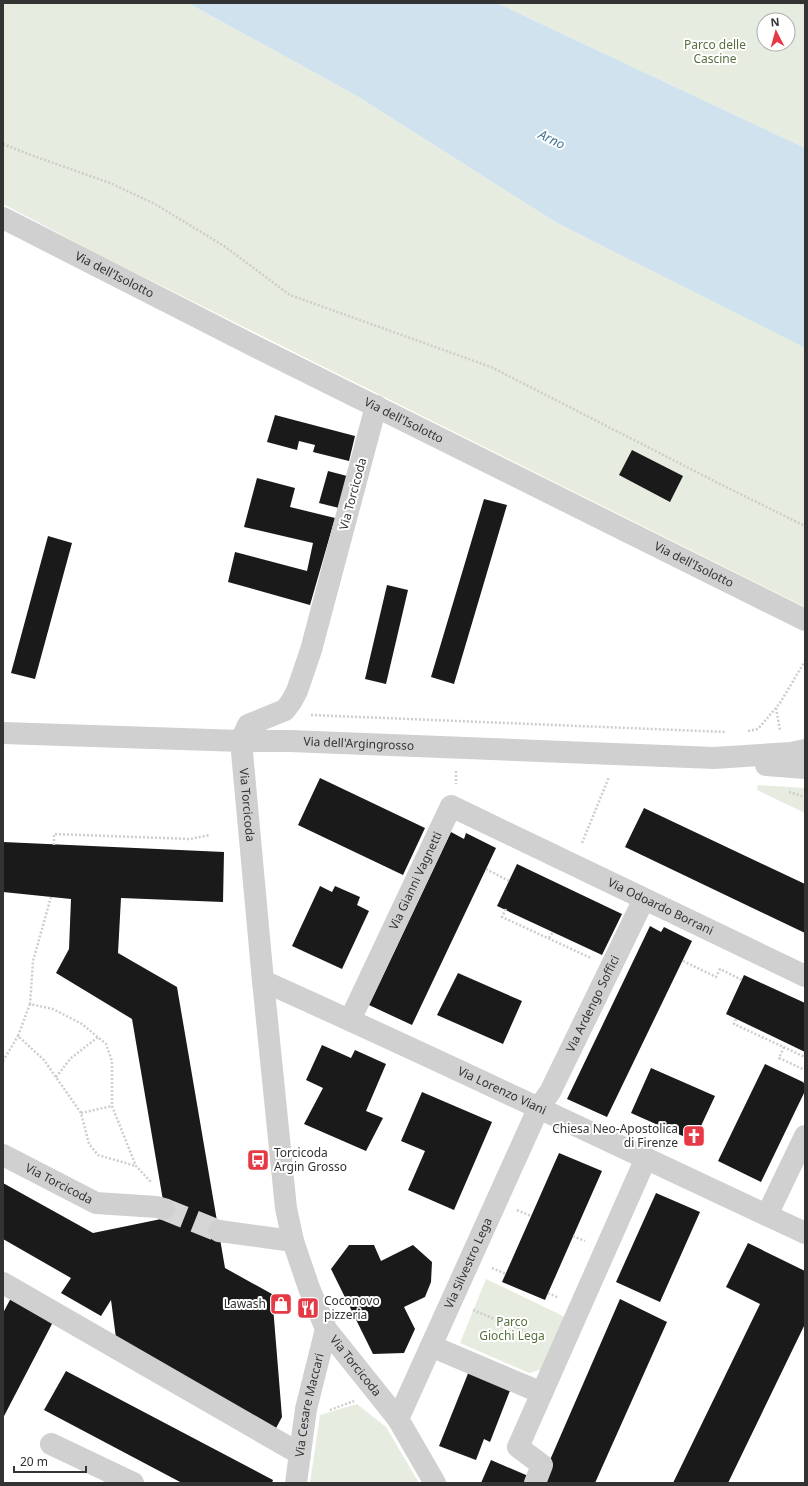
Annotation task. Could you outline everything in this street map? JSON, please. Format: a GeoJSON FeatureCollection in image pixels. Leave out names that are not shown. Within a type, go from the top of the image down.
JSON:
{"type":"FeatureCollection","features":[{"type":"Feature","properties":{"kind":"street","name":"Via dell'Isolotto"},"geometry":{"type":"LineString","coordinates":[[3,218],[256,347],[805,620]]}},
{"type":"Feature","properties":{"kind":"street","name":"Via Torcicoda"},"geometry":{"type":"LineString","coordinates":[[376,406],[311,650],[297,691],[285,710],[248,726],[241,741],[286,1208],[293,1242],[326,1329],[398,1419],[435,1483]]}},
{"type":"Feature","properties":{"kind":"street","name":"Via dell'Argingrosso"},"geometry":{"type":"LineString","coordinates":[[3,733],[241,741],[290,741],[714,758],[791,753],[805,750]]}},
{"type":"Feature","properties":{"kind":"street","name":"Via dell'Argingrosso"},"geometry":{"type":"LineString","coordinates":[[714,758],[768,766],[805,768]]}},
{"type":"Feature","properties":{"kind":"street","name":"Via Gianni Vagnetti"},"geometry":{"type":"LineString","coordinates":[[350,1020],[451,806],[515,838]]}},
{"type":"Feature","properties":{"kind":"street","name":"Via Odoardo Borrani"},"geometry":{"type":"LineString","coordinates":[[515,838],[805,976]]}},
{"type":"Feature","properties":{"kind":"street","name":"Via Ardengo Soffici"},"geometry":{"type":"LineString","coordinates":[[539,1107],[550,1092],[644,899]]}},
{"type":"Feature","properties":{"kind":"street","name":"Via Lorenzo Viani"},"geometry":{"type":"LineString","coordinates":[[263,981],[539,1107],[805,1233]]}},
{"type":"Feature","properties":{"kind":"street","name":"Via Silvestro Lega"},"geometry":{"type":"LineString","coordinates":[[398,1419],[539,1107]]}},
{"type":"Feature","properties":{"kind":"street"},"geometry":{"type":"LineString","coordinates":[[767,1215],[805,1136]]}},
{"type":"Feature","properties":{"kind":"street","name":"Via Torcicoda"},"geometry":{"type":"LineString","coordinates":[[3,1155],[96,1203],[161,1208]]}},
{"type":"Feature","properties":{"kind":"street"},"geometry":{"type":"LineString","coordinates":[[539,1474],[518,1447],[646,1158]]}},
{"type":"Feature","properties":{"kind":"street"},"geometry":{"type":"LineString","coordinates":[[219,1231],[293,1242]]}},
{"type":"Feature","properties":{"kind":"street"},"geometry":{"type":"LineString","coordinates":[[3,1284],[300,1454]]}},
{"type":"Feature","properties":{"kind":"street","name":"Via Cesare Maccari"},"geometry":{"type":"LineString","coordinates":[[296,1483],[306,1408],[326,1329]]}},
{"type":"Feature","properties":{"kind":"street"},"geometry":{"type":"LineString","coordinates":[[431,1346],[542,1393]]}},
{"type":"Feature","properties":{"kind":"street"},"geometry":{"type":"LineString","coordinates":[[50,1444],[133,1483]]}},
{"type":"Feature","properties":{"kind":"path"},"geometry":{"type":"LineString","coordinates":[[800,3],[805,5]]}},
{"type":"Feature","properties":{"kind":"path"},"geometry":{"type":"LineString","coordinates":[[3,144],[110,183],[155,204],[224,246],[290,295],[491,367],[805,526]]}},
{"type":"Feature","properties":{"kind":"path"},"geometry":{"type":"LineString","coordinates":[[745,731],[758,729],[780,703],[805,661]]}},
{"type":"Feature","properties":{"kind":"path"},"geometry":{"type":"LineString","coordinates":[[304,714],[731,732]]}},
{"type":"Feature","properties":{"kind":"path"},"geometry":{"type":"LineString","coordinates":[[573,865],[612,771]]}},
{"type":"Feature","properties":{"kind":"path"},"geometry":{"type":"LineString","coordinates":[[54,845],[54,834],[190,839],[210,835]]}},
{"type":"Feature","properties":{"kind":"path"},"geometry":{"type":"LineString","coordinates":[[486,869],[509,880]]}},
{"type":"Feature","properties":{"kind":"path"},"geometry":{"type":"LineString","coordinates":[[3,1061],[18,1036],[30,1004],[33,961],[51,897]]}},
{"type":"Feature","properties":{"kind":"path"},"geometry":{"type":"LineString","coordinates":[[506,910],[502,917],[596,960]]}},
{"type":"Feature","properties":{"kind":"path"},"geometry":{"type":"LineString","coordinates":[[549,938],[553,932]]}},
{"type":"Feature","properties":{"kind":"path"},"geometry":{"type":"LineString","coordinates":[[682,960],[716,977],[720,969],[742,980]]}},
{"type":"Feature","properties":{"kind":"path"},"geometry":{"type":"LineString","coordinates":[[30,1004],[53,1009],[82,1024],[106,1044],[112,1061],[112,1106],[136,1166],[156,1189],[161,1208]]}},
{"type":"Feature","properties":{"kind":"path"},"geometry":{"type":"LineString","coordinates":[[736,1019],[734,1024],[805,1057]]}},
{"type":"Feature","properties":{"kind":"path"},"geometry":{"type":"LineString","coordinates":[[18,1036],[44,1060],[81,1113],[89,1144],[98,1155],[136,1166]]}},
{"type":"Feature","properties":{"kind":"path"},"geometry":{"type":"LineString","coordinates":[[56,1078],[71,1058],[98,1037]]}},
{"type":"Feature","properties":{"kind":"path"},"geometry":{"type":"LineString","coordinates":[[784,1047],[779,1058],[805,1070]]}},
{"type":"Feature","properties":{"kind":"path"},"geometry":{"type":"LineString","coordinates":[[81,1113],[112,1106]]}},
{"type":"Feature","properties":{"kind":"path"},"geometry":{"type":"LineString","coordinates":[[513,1208],[531,1216]]}},
{"type":"Feature","properties":{"kind":"path"},"geometry":{"type":"LineString","coordinates":[[488,1266],[506,1274]]}},
{"type":"Feature","properties":{"kind":"path"},"geometry":{"type":"LineString","coordinates":[[470,1310],[546,1341],[561,1349]]}},
{"type":"Feature","properties":{"kind":"green space"},"geometry":{"type":"Polygon","coordinates":[[[3,3],[188,3],[357,96],[557,223],[805,348],[805,607],[98,254],[3,204],[3,3]]]}},
{"type":"Feature","properties":{"kind":"green space","name":"Parco delle Cascine"},"geometry":{"type":"Polygon","coordinates":[[[497,3],[805,3],[805,148],[497,3]]]}},
{"type":"Feature","properties":{"kind":"green space"},"geometry":{"type":"Polygon","coordinates":[[[758,785],[805,788],[805,813],[757,790],[758,785]]]}},
{"type":"Feature","properties":{"kind":"green space","name":"Parco Giochi Lega"},"geometry":{"type":"Polygon","coordinates":[[[486,1279],[565,1317],[543,1369],[529,1373],[460,1343],[486,1279]]]}},
{"type":"Feature","properties":{"kind":"green space"},"geometry":{"type":"Polygon","coordinates":[[[357,1404],[386,1427],[419,1483],[310,1483],[320,1415],[357,1404]]]}},
{"type":"Feature","properties":{"kind":"water","name":"Arno"},"geometry":{"type":"Polygon","coordinates":[[[188,3],[497,3],[805,148],[805,348],[557,223],[357,96],[188,3]]]}},
{"type":"Feature","properties":{"kind":"building"},"geometry":{"type":"Polygon","coordinates":[[[275,415],[355,436],[349,461],[313,452],[315,445],[299,441],[297,450],[267,442],[275,415]]]}},
{"type":"Feature","properties":{"kind":"building"},"geometry":{"type":"Polygon","coordinates":[[[632,450],[683,476],[670,502],[619,475],[632,450]]]}},
{"type":"Feature","properties":{"kind":"building"},"geometry":{"type":"Polygon","coordinates":[[[328,471],[347,476],[339,508],[319,503],[328,471]]]}},
{"type":"Feature","properties":{"kind":"building"},"geometry":{"type":"Polygon","coordinates":[[[257,478],[295,488],[290,507],[335,518],[310,605],[228,582],[235,552],[307,571],[313,543],[244,527],[257,478]]]}},
{"type":"Feature","properties":{"kind":"building"},"geometry":{"type":"Polygon","coordinates":[[[484,499],[507,505],[454,684],[431,677],[484,499]]]}},
{"type":"Feature","properties":{"kind":"building"},"geometry":{"type":"Polygon","coordinates":[[[48,536],[72,543],[35,679],[11,673],[48,536]]]}},
{"type":"Feature","properties":{"kind":"building"},"geometry":{"type":"Polygon","coordinates":[[[387,585],[408,590],[386,684],[365,679],[387,585]]]}},
{"type":"Feature","properties":{"kind":"building"},"geometry":{"type":"Polygon","coordinates":[[[320,778],[425,828],[403,875],[298,825],[320,778]]]}},
{"type":"Feature","properties":{"kind":"building"},"geometry":{"type":"Polygon","coordinates":[[[644,808],[805,884],[805,933],[625,847],[644,808]]]}},
{"type":"Feature","properties":{"kind":"building"},"geometry":{"type":"Polygon","coordinates":[[[451,832],[464,839],[466,833],[496,848],[412,1025],[369,1005],[451,832]]]}},
{"type":"Feature","properties":{"kind":"building"},"geometry":{"type":"Polygon","coordinates":[[[3,842],[224,852],[223,902],[121,898],[118,953],[177,987],[225,1268],[272,1294],[282,1417],[275,1430],[116,1338],[111,1300],[101,1316],[61,1293],[71,1278],[3,1239],[3,1183],[93,1233],[166,1218],[132,1019],[56,973],[69,949],[71,899],[3,892],[3,842]]]}},
{"type":"Feature","properties":{"kind":"building"},"geometry":{"type":"Polygon","coordinates":[[[517,864],[622,914],[602,955],[497,906],[517,864]]]}},
{"type":"Feature","properties":{"kind":"building"},"geometry":{"type":"Polygon","coordinates":[[[320,886],[332,892],[335,886],[360,897],[357,905],[369,911],[342,969],[292,946],[320,886]]]}},
{"type":"Feature","properties":{"kind":"building"},"geometry":{"type":"Polygon","coordinates":[[[650,926],[661,932],[664,927],[692,941],[607,1117],[567,1099],[650,926]]]}},
{"type":"Feature","properties":{"kind":"building"},"geometry":{"type":"Polygon","coordinates":[[[458,973],[522,1001],[503,1044],[437,1015],[458,973]]]}},
{"type":"Feature","properties":{"kind":"building"},"geometry":{"type":"Polygon","coordinates":[[[744,975],[805,1003],[805,1052],[726,1014],[744,975]]]}},
{"type":"Feature","properties":{"kind":"building"},"geometry":{"type":"Polygon","coordinates":[[[322,1045],[351,1058],[355,1050],[386,1064],[366,1111],[383,1118],[366,1151],[304,1124],[323,1088],[306,1080],[322,1045]]]}},
{"type":"Feature","properties":{"kind":"building"},"geometry":{"type":"Polygon","coordinates":[[[765,1064],[805,1083],[805,1091],[761,1182],[718,1161],[765,1064]]]}},
{"type":"Feature","properties":{"kind":"building"},"geometry":{"type":"Polygon","coordinates":[[[651,1068],[715,1096],[694,1141],[631,1113],[651,1068]]]}},
{"type":"Feature","properties":{"kind":"building"},"geometry":{"type":"Polygon","coordinates":[[[422,1092],[492,1122],[454,1210],[408,1190],[425,1151],[401,1141],[422,1092]]]}},
{"type":"Feature","properties":{"kind":"building"},"geometry":{"type":"Polygon","coordinates":[[[559,1153],[602,1171],[545,1300],[502,1282],[559,1153]]]}},
{"type":"Feature","properties":{"kind":"building"},"geometry":{"type":"Polygon","coordinates":[[[656,1193],[700,1212],[660,1302],[616,1282],[656,1193]]]}},
{"type":"Feature","properties":{"kind":"building"},"geometry":{"type":"Polygon","coordinates":[[[748,1243],[805,1271],[805,1324],[728,1483],[673,1483],[760,1304],[726,1287],[748,1243]]]}},
{"type":"Feature","properties":{"kind":"building"},"geometry":{"type":"Polygon","coordinates":[[[349,1245],[374,1245],[381,1261],[413,1245],[432,1262],[431,1282],[425,1297],[404,1307],[415,1329],[404,1353],[373,1354],[331,1269],[349,1245]]]}},
{"type":"Feature","properties":{"kind":"building"},"geometry":{"type":"Polygon","coordinates":[[[11,1298],[53,1322],[3,1418],[3,1313],[11,1298]]]}},
{"type":"Feature","properties":{"kind":"building"},"geometry":{"type":"Polygon","coordinates":[[[620,1299],[667,1322],[595,1483],[540,1483],[620,1299]]]}},
{"type":"Feature","properties":{"kind":"building"},"geometry":{"type":"Polygon","coordinates":[[[66,1371],[273,1480],[272,1483],[182,1483],[44,1410],[66,1371]]]}},
{"type":"Feature","properties":{"kind":"building"},"geometry":{"type":"Polygon","coordinates":[[[469,1371],[511,1388],[490,1442],[484,1439],[476,1460],[439,1446],[469,1371]]]}},
{"type":"Feature","properties":{"kind":"building"},"geometry":{"type":"Polygon","coordinates":[[[491,1460],[533,1478],[531,1483],[481,1483],[491,1460]]]}},
{"type":"Feature","properties":{"kind":"tunnel"},"geometry":{"type":"LineString","coordinates":[[164,1209],[219,1231]]}},
{"type":"Feature","properties":{"kind":"place","name":"Chiesa Neo-Apostolica di Firenze"},"geometry":{"type":"Point","coordinates":[694,1136]}},
{"type":"Feature","properties":{"kind":"place","name":"Torcicoda Argin Grosso"},"geometry":{"type":"Point","coordinates":[258,1160]}},
{"type":"Feature","properties":{"kind":"place","name":"Lawash"},"geometry":{"type":"Point","coordinates":[281,1304]}},
{"type":"Feature","properties":{"kind":"place","name":"Coconovo pizzeria"},"geometry":{"type":"Point","coordinates":[308,1308]}}]}
